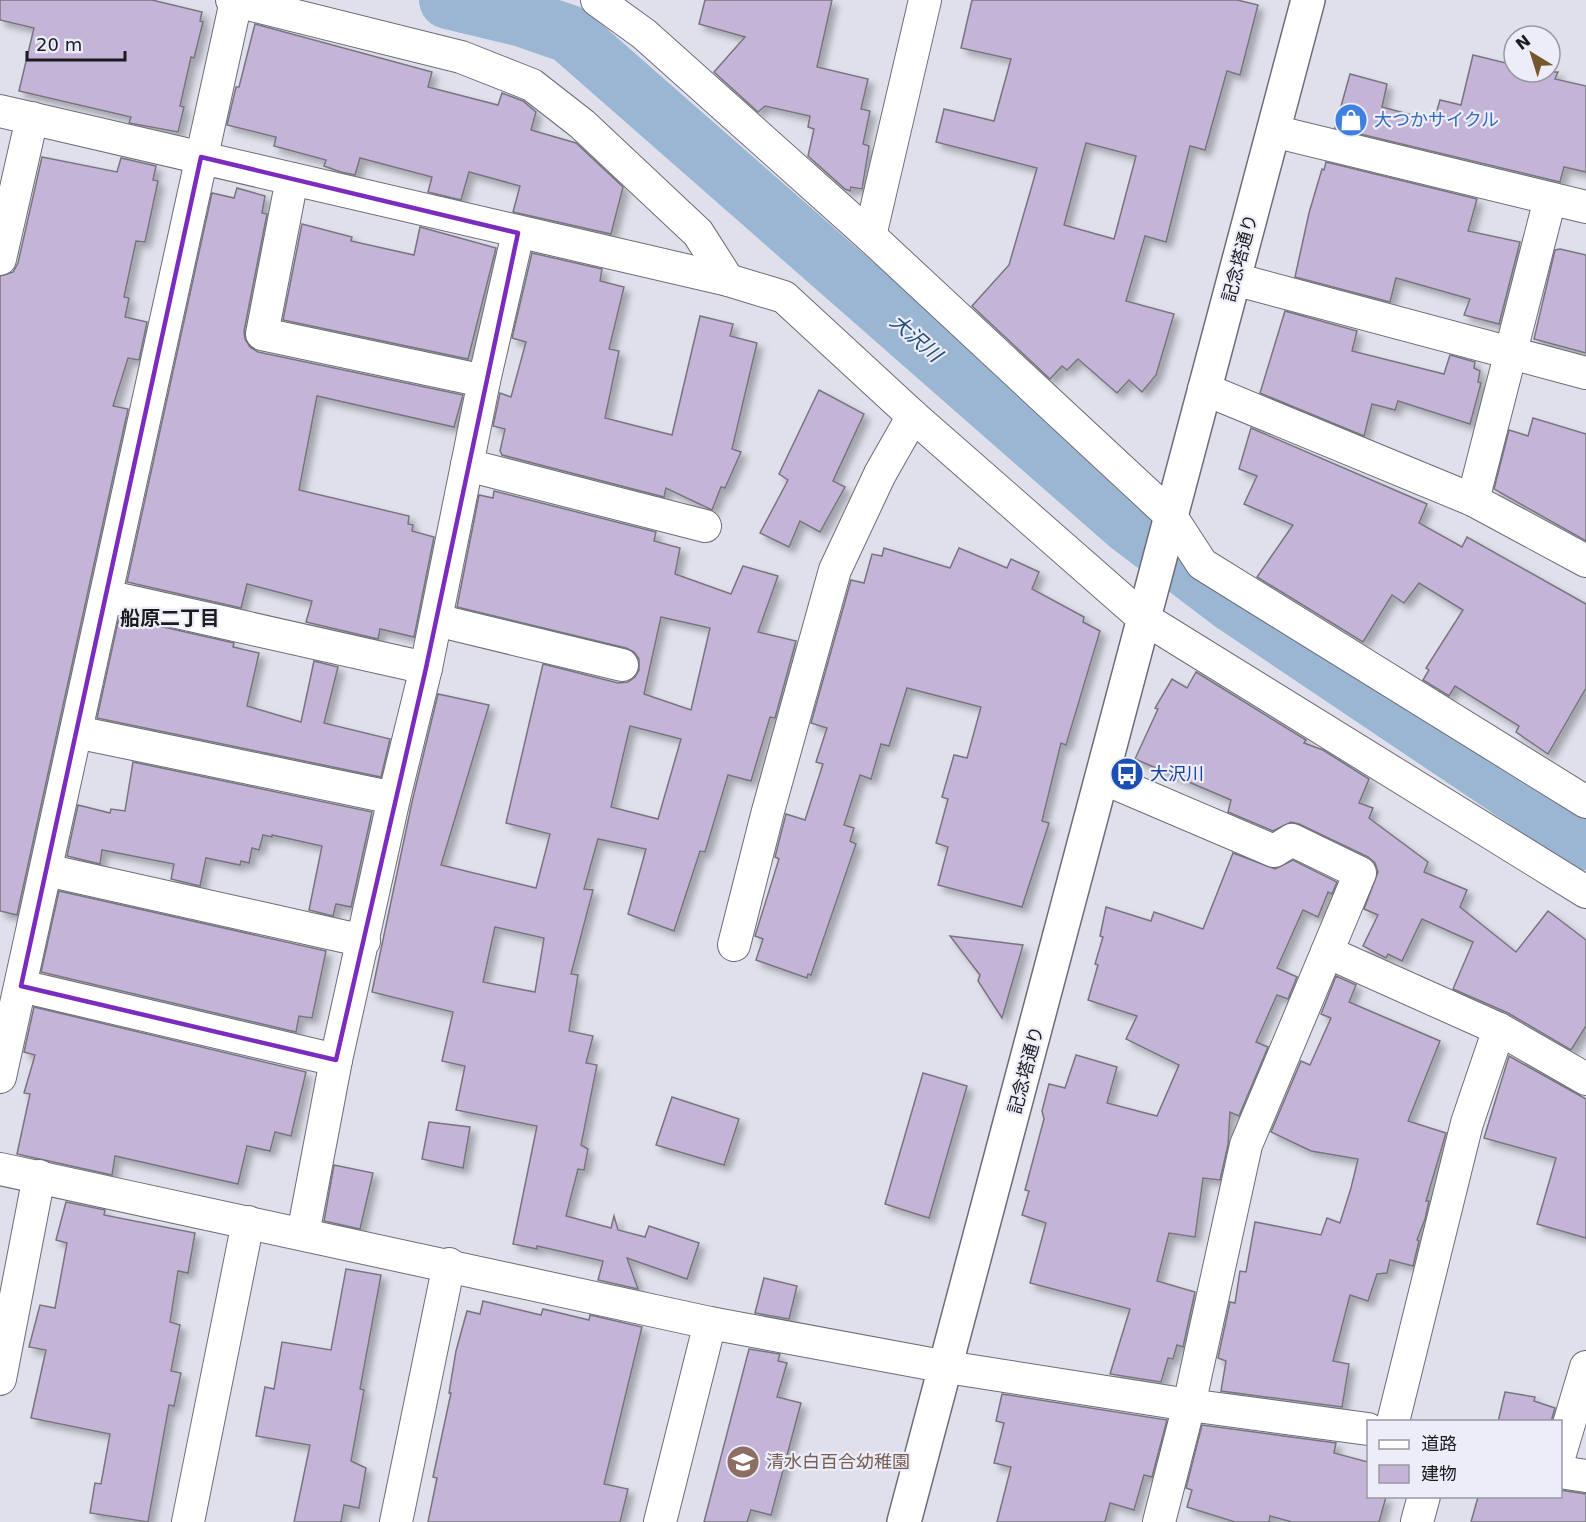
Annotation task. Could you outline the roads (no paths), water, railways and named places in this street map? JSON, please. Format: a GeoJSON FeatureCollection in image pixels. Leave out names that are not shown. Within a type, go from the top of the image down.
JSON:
{"type":"FeatureCollection","features":[{"type":"Feature","properties":{"kind":"street"},"geometry":{"type":"LineString","coordinates":[[597,0],[644,34],[870,236],[1170,515],[1202,564],[1586,802]]}},
{"type":"Feature","properties":{"kind":"street"},"geometry":{"type":"LineString","coordinates":[[870,236],[925,0]]}},
{"type":"Feature","properties":{"kind":"street","name":"記念塔通り"},"geometry":{"type":"LineString","coordinates":[[904,1522],[1102,778],[1142,617],[1184,472],[1308,0]]}},
{"type":"Feature","properties":{"kind":"street"},"geometry":{"type":"LineString","coordinates":[[0,1077],[234,1],[461,57],[532,85],[582,124],[698,233],[728,280]]}},
{"type":"Feature","properties":{"kind":"street"},"geometry":{"type":"LineString","coordinates":[[0,111],[728,280],[784,297],[914,416],[1142,617],[1586,892]]}},
{"type":"Feature","properties":{"kind":"street"},"geometry":{"type":"LineString","coordinates":[[0,260],[32,118]]}},
{"type":"Feature","properties":{"kind":"street"},"geometry":{"type":"LineString","coordinates":[[1273,131],[1586,207]]}},
{"type":"Feature","properties":{"kind":"street"},"geometry":{"type":"LineString","coordinates":[[292,179],[262,334],[484,381]]}},
{"type":"Feature","properties":{"kind":"street"},"geometry":{"type":"LineString","coordinates":[[1473,500],[1550,198]]}},
{"type":"Feature","properties":{"kind":"street"},"geometry":{"type":"LineString","coordinates":[[303,1234],[336,1059],[394,798],[426,668],[484,381],[519,233]]}},
{"type":"Feature","properties":{"kind":"street"},"geometry":{"type":"LineString","coordinates":[[1234,279],[1586,373]]}},
{"type":"Feature","properties":{"kind":"street"},"geometry":{"type":"LineString","coordinates":[[1204,389],[1473,500],[1586,561]]}},
{"type":"Feature","properties":{"kind":"street"},"geometry":{"type":"LineString","coordinates":[[734,945],[768,811],[835,570],[880,474],[914,416]]}},
{"type":"Feature","properties":{"kind":"street"},"geometry":{"type":"LineString","coordinates":[[467,465],[705,526]]}},
{"type":"Feature","properties":{"kind":"street"},"geometry":{"type":"LineString","coordinates":[[106,596],[426,668]]}},
{"type":"Feature","properties":{"kind":"street"},"geometry":{"type":"LineString","coordinates":[[436,620],[622,665]]}},
{"type":"Feature","properties":{"kind":"street"},"geometry":{"type":"LineString","coordinates":[[76,732],[394,798]]}},
{"type":"Feature","properties":{"kind":"street"},"geometry":{"type":"LineString","coordinates":[[1102,778],[1274,851],[1292,840],[1360,873],[1246,1145],[1189,1405],[1159,1522]]}},
{"type":"Feature","properties":{"kind":"street"},"geometry":{"type":"LineString","coordinates":[[46,870],[364,941]]}},
{"type":"Feature","properties":{"kind":"street"},"geometry":{"type":"LineString","coordinates":[[1327,952],[1499,1029],[1586,1079]]}},
{"type":"Feature","properties":{"kind":"street"},"geometry":{"type":"LineString","coordinates":[[21,986],[336,1059]]}},
{"type":"Feature","properties":{"kind":"street"},"geometry":{"type":"LineString","coordinates":[[1394,1420],[1467,1123],[1499,1029]]}},
{"type":"Feature","properties":{"kind":"street"},"geometry":{"type":"LineString","coordinates":[[0,1168],[449,1264],[710,1323],[947,1366],[1189,1405],[1367,1429]]}},
{"type":"Feature","properties":{"kind":"street"},"geometry":{"type":"LineString","coordinates":[[0,1379],[39,1176]]}},
{"type":"Feature","properties":{"kind":"street"},"geometry":{"type":"LineString","coordinates":[[188,1522],[248,1222]]}},
{"type":"Feature","properties":{"kind":"street"},"geometry":{"type":"LineString","coordinates":[[396,1522],[449,1264]]}},
{"type":"Feature","properties":{"kind":"street"},"geometry":{"type":"LineString","coordinates":[[660,1522],[710,1323]]}},
{"type":"Feature","properties":{"kind":"street"},"geometry":{"type":"LineString","coordinates":[[1562,1447],[1586,1367]]}},
{"type":"Feature","properties":{"kind":"street"},"geometry":{"type":"LineString","coordinates":[[1562,1472],[1586,1476]]}},
{"type":"Feature","properties":{"kind":"street"},"geometry":{"type":"LineString","coordinates":[[1417,1522],[1424,1498]]}},
{"type":"Feature","properties":{"kind":"waterway","name":"大沢川"},"geometry":{"type":"LineString","coordinates":[[448,0],[523,18],[569,34],[1129,525],[1232,603],[1586,841]]}},
{"type":"Feature","properties":{"kind":"place","name":"大つかサイクル"},"geometry":{"type":"Point","coordinates":[1351,120]}},
{"type":"Feature","properties":{"kind":"place","name":"大沢川"},"geometry":{"type":"Point","coordinates":[1127,774]}},
{"type":"Feature","properties":{"kind":"place","name":"清水白百合幼稚園"},"geometry":{"type":"Point","coordinates":[743,1462]}},
{"type":"Feature","properties":{"kind":"district","name":"船原二丁目"},"geometry":{"type":"Point","coordinates":[170,618]}}]}
